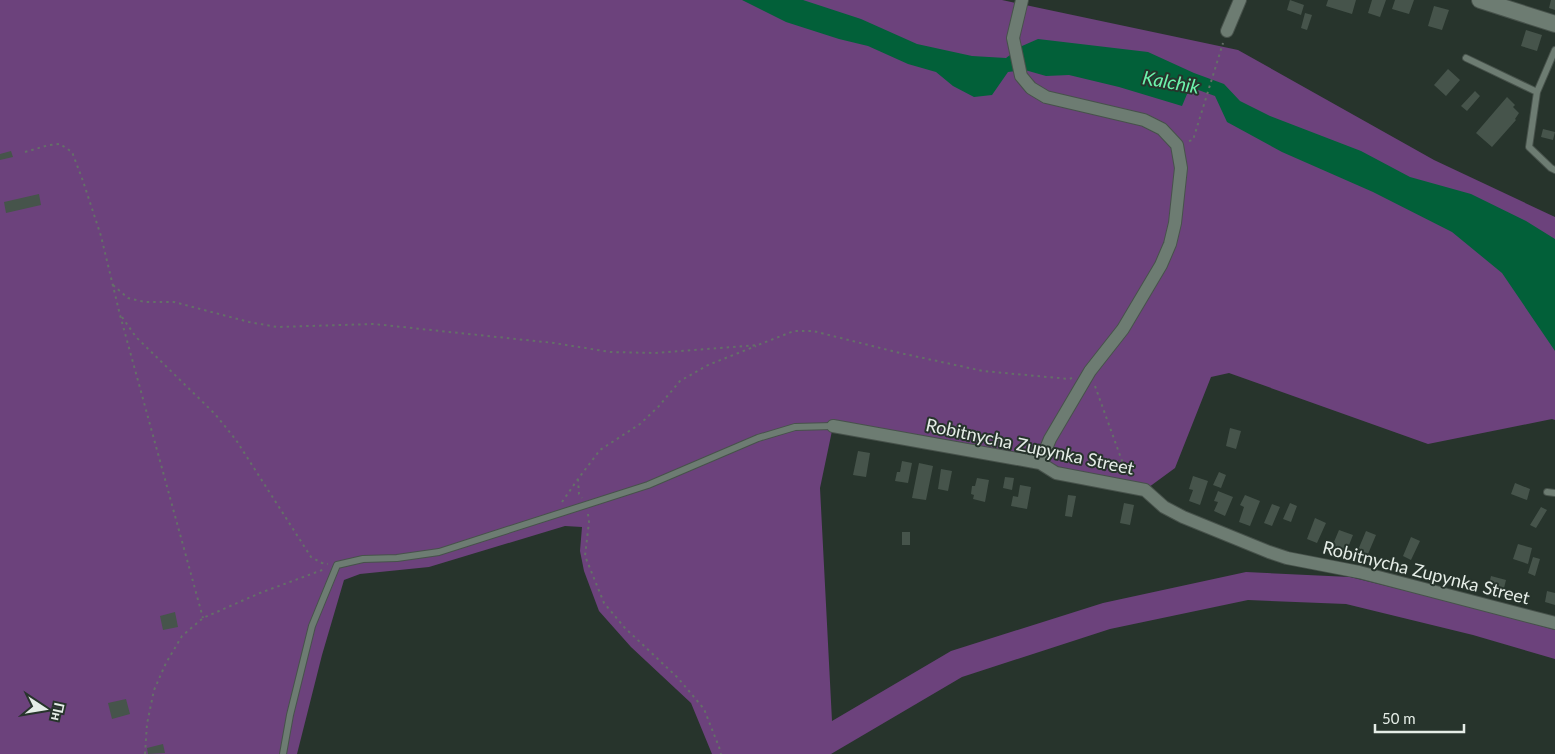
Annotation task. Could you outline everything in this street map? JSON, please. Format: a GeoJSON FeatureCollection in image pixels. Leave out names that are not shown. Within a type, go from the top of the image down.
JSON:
{"type":"FeatureCollection","features":[{"type":"Feature","properties":{"kind":"street"},"geometry":{"type":"LineString","coordinates":[[1022,0],[1013,38],[1021,76],[1031,88],[1046,97],[1144,120],[1162,129],[1177,145],[1181,168],[1175,223],[1170,244],[1161,265],[1123,329],[1090,371],[1050,439],[1040,463]]}},
{"type":"Feature","properties":{"kind":"street"},"geometry":{"type":"LineString","coordinates":[[1227,31],[1240,0]]}},
{"type":"Feature","properties":{"kind":"street"},"geometry":{"type":"LineString","coordinates":[[1480,0],[1555,24]]}},
{"type":"Feature","properties":{"kind":"street","name":"Robitnycha Zupynka Street"},"geometry":{"type":"LineString","coordinates":[[833,426],[1040,463],[1056,473],[1145,490],[1164,507],[1183,517],[1287,558],[1359,572],[1555,623]]}},
{"type":"Feature","properties":{"kind":"lane"},"geometry":{"type":"LineString","coordinates":[[1555,50],[1537,92],[1529,147],[1555,170]]}},
{"type":"Feature","properties":{"kind":"lane"},"geometry":{"type":"LineString","coordinates":[[1466,58],[1537,92]]}},
{"type":"Feature","properties":{"kind":"lane"},"geometry":{"type":"LineString","coordinates":[[283,754],[290,715],[312,626],[337,565],[364,559],[397,558],[439,552],[648,485],[758,438],[795,427],[833,426]]}},
{"type":"Feature","properties":{"kind":"lane"},"geometry":{"type":"LineString","coordinates":[[1547,492],[1555,493]]}},
{"type":"Feature","properties":{"kind":"path"},"geometry":{"type":"LineString","coordinates":[[1193,140],[1227,31]]}},
{"type":"Feature","properties":{"kind":"path"},"geometry":{"type":"LineString","coordinates":[[25,152],[60,144],[72,152],[101,236],[120,315],[203,618]]}},
{"type":"Feature","properties":{"kind":"path"},"geometry":{"type":"LineString","coordinates":[[113,285],[128,298],[145,302],[174,302],[249,322],[277,326],[374,324],[554,343],[619,352],[655,353],[758,345]]}},
{"type":"Feature","properties":{"kind":"path"},"geometry":{"type":"LineString","coordinates":[[120,315],[136,337],[215,414],[236,440],[311,557],[322,563],[337,565]]}},
{"type":"Feature","properties":{"kind":"path"},"geometry":{"type":"LineString","coordinates":[[549,518],[566,498],[578,478],[600,450],[640,424],[680,381],[708,364],[794,331],[813,331],[983,371],[1069,379],[1090,371],[1122,462],[1145,490]]}},
{"type":"Feature","properties":{"kind":"path"},"geometry":{"type":"LineString","coordinates":[[578,478],[579,494],[586,506],[589,522],[585,556],[604,603],[624,627],[678,678],[704,709],[721,754]]}},
{"type":"Feature","properties":{"kind":"path"},"geometry":{"type":"LineString","coordinates":[[145,754],[147,724],[154,690],[166,663],[182,636],[203,618],[260,593],[337,565]]}},
{"type":"Feature","properties":{"kind":"shaded area"},"geometry":{"type":"Polygon","coordinates":[[[0,0],[1002,0],[1238,50],[1434,160],[1555,217],[1555,420],[1552,419],[1428,444],[1229,373],[1211,377],[1175,468],[1145,490],[1040,463],[833,426],[820,488],[832,721],[951,651],[1103,603],[1246,572],[1350,577],[1480,609],[1555,630],[1555,659],[1473,635],[1346,604],[1248,600],[1110,629],[962,677],[831,754],[712,754],[691,703],[631,647],[599,611],[584,571],[580,551],[582,527],[565,526],[429,567],[360,574],[344,580],[322,655],[297,754],[0,754],[0,0]]]}},
{"type":"Feature","properties":{"kind":"water","name":"Kalchik"},"geometry":{"type":"Polygon","coordinates":[[[742,0],[803,0],[861,19],[917,44],[972,56],[1006,58],[1022,46],[1038,39],[1148,52],[1194,73],[1224,84],[1240,101],[1270,116],[1361,151],[1410,177],[1471,194],[1526,221],[1555,239],[1555,351],[1502,273],[1452,232],[1373,192],[1282,152],[1227,122],[1215,96],[1190,87],[1182,106],[1119,87],[1069,75],[1046,76],[1025,70],[1008,72],[992,95],[974,97],[953,86],[936,72],[908,64],[868,46],[786,22],[742,0]]]}},
{"type":"Feature","properties":{"kind":"building"},"geometry":{"type":"Polygon","coordinates":[[[1290,0],[1304,5],[1301,15],[1287,10],[1290,0]]]}},
{"type":"Feature","properties":{"kind":"building"},"geometry":{"type":"Polygon","coordinates":[[[1328,0],[1356,0],[1352,14],[1326,6],[1328,0]]]}},
{"type":"Feature","properties":{"kind":"building"},"geometry":{"type":"Polygon","coordinates":[[[1372,0],[1386,0],[1380,17],[1368,13],[1372,0]]]}},
{"type":"Feature","properties":{"kind":"building"},"geometry":{"type":"Polygon","coordinates":[[[1395,0],[1414,0],[1409,14],[1392,9],[1395,0]]]}},
{"type":"Feature","properties":{"kind":"building"},"geometry":{"type":"Polygon","coordinates":[[[1551,0],[1555,0],[1555,10],[1549,8],[1551,0]]]}},
{"type":"Feature","properties":{"kind":"building"},"geometry":{"type":"Polygon","coordinates":[[[1434,6],[1449,10],[1442,30],[1428,26],[1434,6]]]}},
{"type":"Feature","properties":{"kind":"building"},"geometry":{"type":"Polygon","coordinates":[[[1305,13],[1312,15],[1307,30],[1301,28],[1305,13]]]}},
{"type":"Feature","properties":{"kind":"building"},"geometry":{"type":"Polygon","coordinates":[[[1526,30],[1542,35],[1537,51],[1521,46],[1526,30]]]}},
{"type":"Feature","properties":{"kind":"building"},"geometry":{"type":"Polygon","coordinates":[[[1448,69],[1460,80],[1446,96],[1434,85],[1448,69]]]}},
{"type":"Feature","properties":{"kind":"building"},"geometry":{"type":"Polygon","coordinates":[[[1475,91],[1480,96],[1467,111],[1461,106],[1475,91]]]}},
{"type":"Feature","properties":{"kind":"building"},"geometry":{"type":"Polygon","coordinates":[[[1507,97],[1515,105],[1513,107],[1519,113],[1516,120],[1492,147],[1476,133],[1507,97]]]}},
{"type":"Feature","properties":{"kind":"building"},"geometry":{"type":"Polygon","coordinates":[[[1543,129],[1555,132],[1553,140],[1541,137],[1543,129]]]}},
{"type":"Feature","properties":{"kind":"building"},"geometry":{"type":"Polygon","coordinates":[[[11,151],[13,157],[0,160],[0,154],[11,151]]]}},
{"type":"Feature","properties":{"kind":"building"},"geometry":{"type":"Polygon","coordinates":[[[39,194],[41,205],[6,213],[4,202],[39,194]]]}},
{"type":"Feature","properties":{"kind":"building"},"geometry":{"type":"Polygon","coordinates":[[[1230,428],[1241,431],[1236,449],[1226,446],[1230,428]]]}},
{"type":"Feature","properties":{"kind":"building"},"geometry":{"type":"Polygon","coordinates":[[[858,451],[870,453],[866,477],[853,475],[858,451]]]}},
{"type":"Feature","properties":{"kind":"building"},"geometry":{"type":"Polygon","coordinates":[[[902,461],[912,463],[908,483],[895,481],[897,472],[900,472],[902,461]]]}},
{"type":"Feature","properties":{"kind":"building"},"geometry":{"type":"Polygon","coordinates":[[[919,463],[933,466],[926,500],[912,498],[919,463]]]}},
{"type":"Feature","properties":{"kind":"building"},"geometry":{"type":"Polygon","coordinates":[[[941,469],[952,471],[948,491],[938,489],[941,469]]]}},
{"type":"Feature","properties":{"kind":"building"},"geometry":{"type":"Polygon","coordinates":[[[1219,472],[1226,475],[1221,488],[1213,485],[1219,472]]]}},
{"type":"Feature","properties":{"kind":"building"},"geometry":{"type":"Polygon","coordinates":[[[1193,476],[1208,481],[1200,505],[1189,501],[1193,490],[1189,489],[1193,476]]]}},
{"type":"Feature","properties":{"kind":"building"},"geometry":{"type":"Polygon","coordinates":[[[1005,477],[1014,478],[1012,490],[1003,488],[1005,477]]]}},
{"type":"Feature","properties":{"kind":"building"},"geometry":{"type":"Polygon","coordinates":[[[977,478],[989,480],[985,502],[973,499],[974,495],[971,494],[972,486],[975,486],[977,478]]]}},
{"type":"Feature","properties":{"kind":"building"},"geometry":{"type":"Polygon","coordinates":[[[1515,483],[1530,489],[1527,500],[1511,494],[1515,483]]]}},
{"type":"Feature","properties":{"kind":"building"},"geometry":{"type":"Polygon","coordinates":[[[1020,485],[1031,487],[1027,509],[1011,506],[1013,496],[1018,497],[1020,485]]]}},
{"type":"Feature","properties":{"kind":"building"},"geometry":{"type":"Polygon","coordinates":[[[1218,491],[1233,497],[1225,516],[1214,511],[1218,502],[1214,501],[1218,491]]]}},
{"type":"Feature","properties":{"kind":"building"},"geometry":{"type":"Polygon","coordinates":[[[1068,495],[1076,496],[1072,517],[1065,516],[1068,495]]]}},
{"type":"Feature","properties":{"kind":"building"},"geometry":{"type":"Polygon","coordinates":[[[1245,495],[1260,501],[1250,526],[1239,522],[1244,507],[1240,505],[1245,495]]]}},
{"type":"Feature","properties":{"kind":"building"},"geometry":{"type":"Polygon","coordinates":[[[1124,503],[1134,505],[1130,525],[1120,523],[1124,503]]]}},
{"type":"Feature","properties":{"kind":"building"},"geometry":{"type":"Polygon","coordinates":[[[1290,503],[1297,506],[1291,522],[1283,519],[1290,503]]]}},
{"type":"Feature","properties":{"kind":"building"},"geometry":{"type":"Polygon","coordinates":[[[1272,504],[1280,507],[1272,526],[1264,523],[1272,504]]]}},
{"type":"Feature","properties":{"kind":"building"},"geometry":{"type":"Polygon","coordinates":[[[1541,507],[1547,510],[1536,528],[1530,525],[1541,507]]]}},
{"type":"Feature","properties":{"kind":"building"},"geometry":{"type":"Polygon","coordinates":[[[1315,518],[1326,523],[1317,543],[1307,539],[1315,518]]]}},
{"type":"Feature","properties":{"kind":"building"},"geometry":{"type":"Polygon","coordinates":[[[1339,530],[1353,535],[1345,555],[1331,549],[1339,530]]]}},
{"type":"Feature","properties":{"kind":"building"},"geometry":{"type":"Polygon","coordinates":[[[1366,531],[1376,535],[1368,554],[1358,550],[1366,531]]]}},
{"type":"Feature","properties":{"kind":"building"},"geometry":{"type":"Polygon","coordinates":[[[902,532],[910,532],[910,545],[902,545],[902,532]]]}},
{"type":"Feature","properties":{"kind":"building"},"geometry":{"type":"Polygon","coordinates":[[[1411,537],[1420,541],[1411,560],[1403,556],[1411,537]]]}},
{"type":"Feature","properties":{"kind":"building"},"geometry":{"type":"Polygon","coordinates":[[[1518,544],[1532,548],[1528,564],[1513,559],[1518,544]]]}},
{"type":"Feature","properties":{"kind":"building"},"geometry":{"type":"Polygon","coordinates":[[[1533,557],[1540,559],[1535,576],[1528,573],[1533,557]]]}},
{"type":"Feature","properties":{"kind":"building"},"geometry":{"type":"Polygon","coordinates":[[[1491,576],[1506,580],[1504,588],[1489,584],[1491,576]]]}},
{"type":"Feature","properties":{"kind":"building"},"geometry":{"type":"Polygon","coordinates":[[[1547,591],[1555,593],[1555,605],[1545,602],[1547,591]]]}},
{"type":"Feature","properties":{"kind":"building"},"geometry":{"type":"Polygon","coordinates":[[[175,612],[178,627],[163,630],[160,616],[175,612]]]}},
{"type":"Feature","properties":{"kind":"building"},"geometry":{"type":"Polygon","coordinates":[[[126,699],[130,714],[112,719],[108,703],[126,699]]]}},
{"type":"Feature","properties":{"kind":"building"},"geometry":{"type":"Polygon","coordinates":[[[163,744],[165,753],[148,754],[147,748],[163,744]]]}}]}
